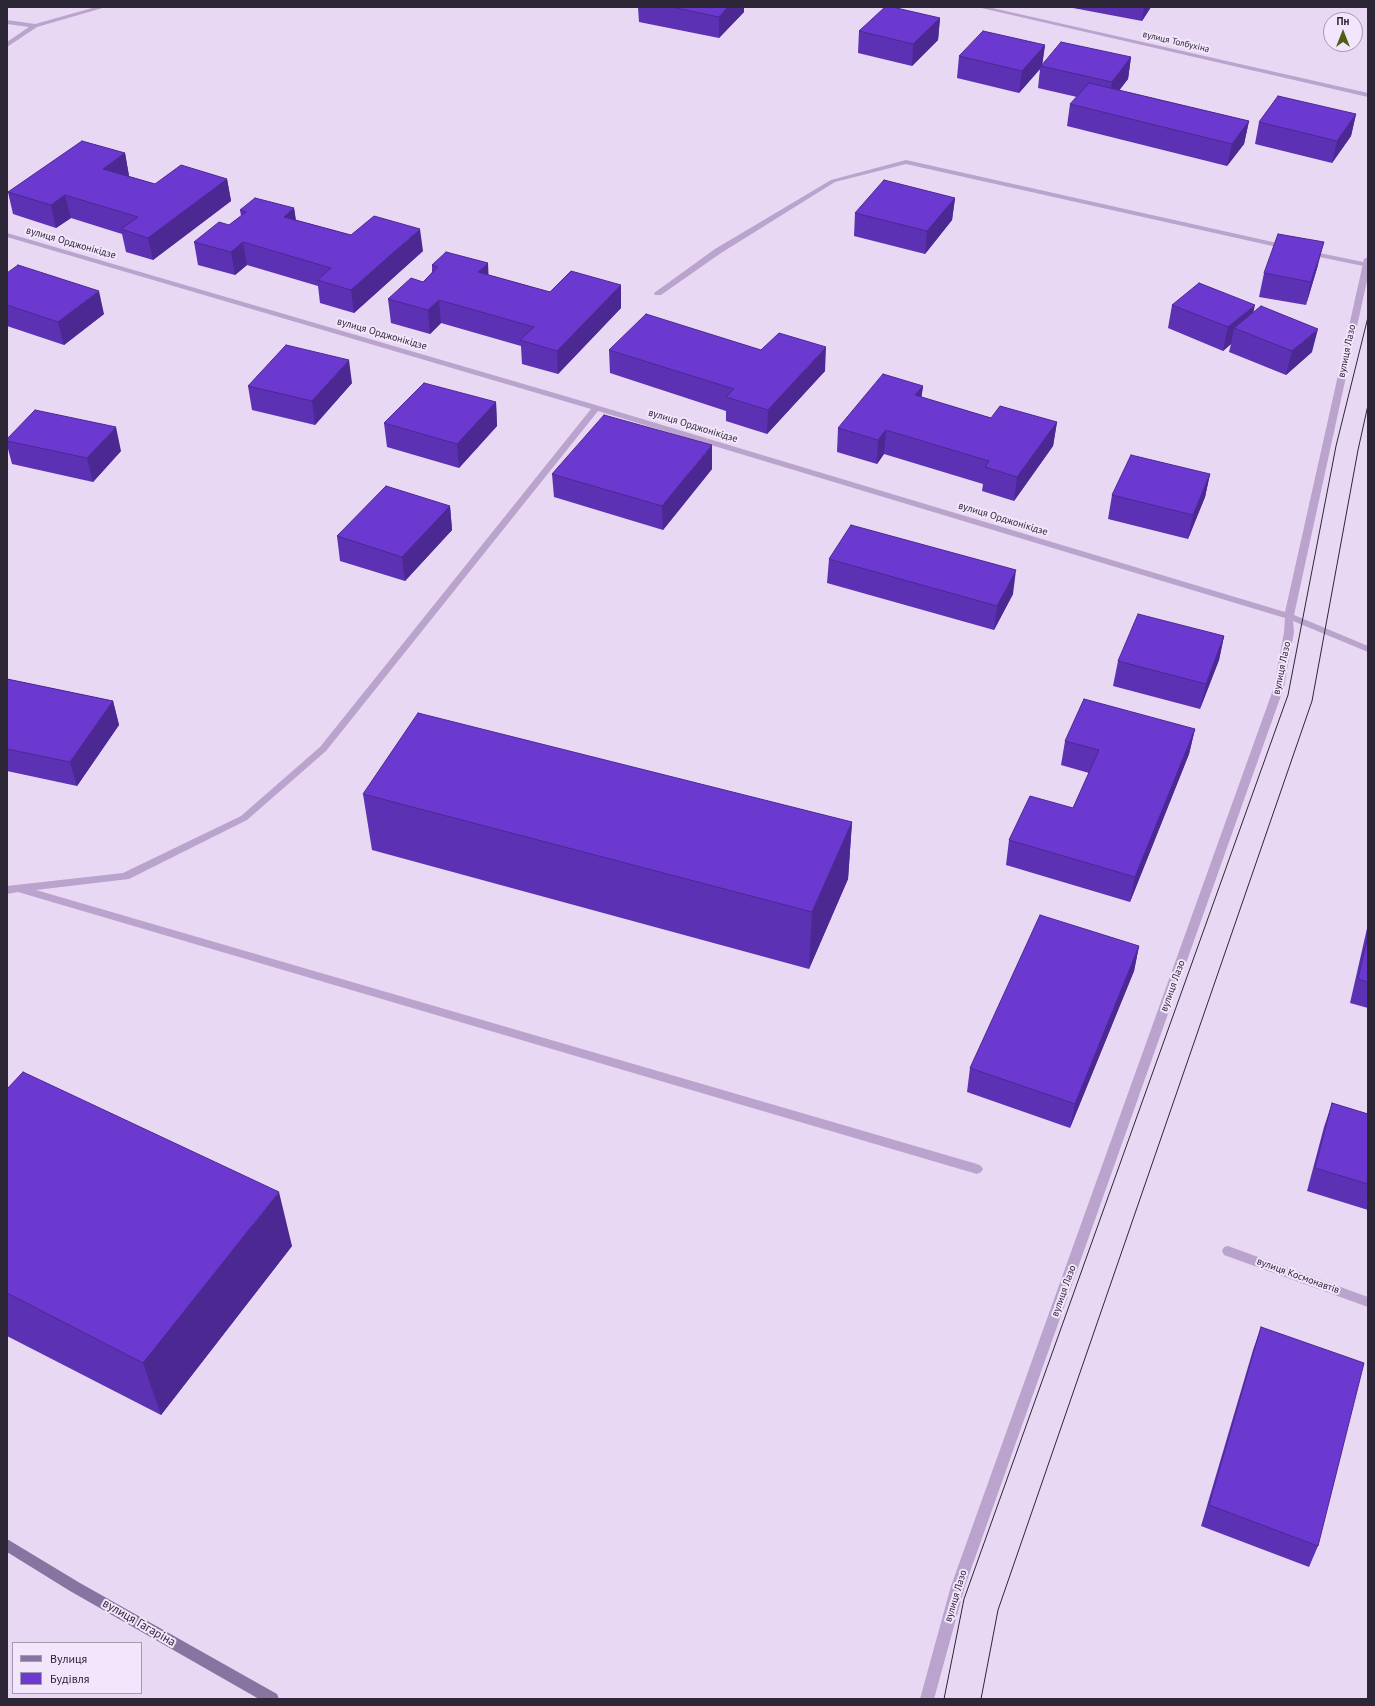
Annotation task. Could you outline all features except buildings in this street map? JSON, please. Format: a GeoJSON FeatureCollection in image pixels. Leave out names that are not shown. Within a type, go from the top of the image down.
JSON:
{"type":"FeatureCollection","features":[{"type":"Feature","properties":{"kind":"main road","name":"вулиця Гагаріна"},"geometry":{"type":"LineString","coordinates":[[7,1545],[75,1587],[272,1699]]}},
{"type":"Feature","properties":{"kind":"street"},"geometry":{"type":"LineString","coordinates":[[7,45],[35,26],[104,7]]}},
{"type":"Feature","properties":{"kind":"street","name":"вулиця Толбухіна"},"geometry":{"type":"LineString","coordinates":[[980,7],[1368,95]]}},
{"type":"Feature","properties":{"kind":"street"},"geometry":{"type":"LineString","coordinates":[[7,22],[35,26]]}},
{"type":"Feature","properties":{"kind":"street"},"geometry":{"type":"LineString","coordinates":[[658,294],[718,251],[833,181],[906,162],[1296,249]]}},
{"type":"Feature","properties":{"kind":"street","name":"вулиця Орджонікідзе"},"geometry":{"type":"LineString","coordinates":[[7,235],[596,408],[1289,616],[1368,649]]}},
{"type":"Feature","properties":{"kind":"street"},"geometry":{"type":"LineString","coordinates":[[1304,251],[1367,262]]}},
{"type":"Feature","properties":{"kind":"street","name":"вулиця Лазо"},"geometry":{"type":"LineString","coordinates":[[926,1699],[958,1586],[1279,687],[1289,632],[1289,616],[1367,262]]}},
{"type":"Feature","properties":{"kind":"street"},"geometry":{"type":"LineString","coordinates":[[7,890],[125,876],[244,818],[323,748],[596,408]]}},
{"type":"Feature","properties":{"kind":"street"},"geometry":{"type":"LineString","coordinates":[[19,889],[977,1169]]}},
{"type":"Feature","properties":{"kind":"street","name":"вулиця Космонавтів"},"geometry":{"type":"LineString","coordinates":[[1228,1251],[1368,1302]]}},
{"type":"Feature","properties":{"kind":"tram line"},"geometry":{"type":"LineString","coordinates":[[944,1699],[964,1599],[1288,695],[1336,446],[1368,317]]}},
{"type":"Feature","properties":{"kind":"tram line"},"geometry":{"type":"LineString","coordinates":[[981,1699],[998,1610],[1312,701],[1358,450],[1368,405]]}}]}
